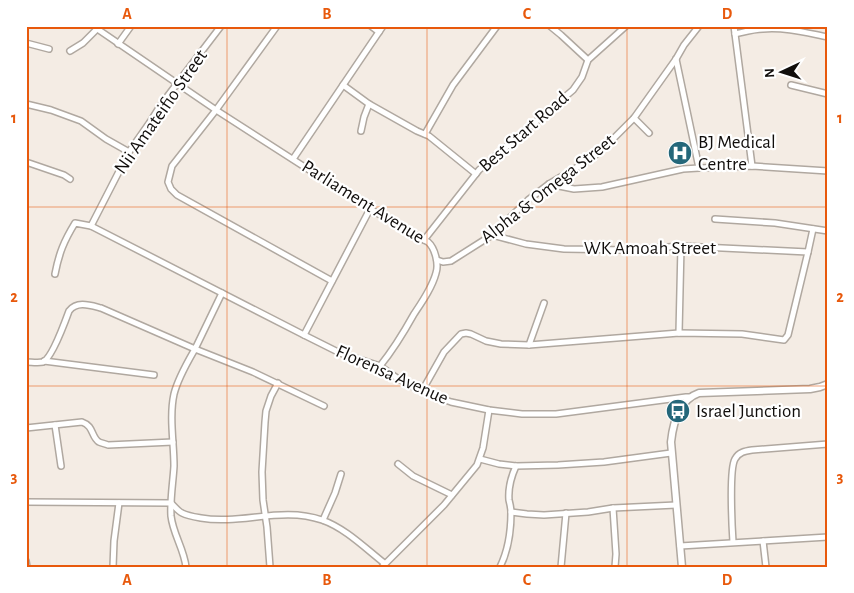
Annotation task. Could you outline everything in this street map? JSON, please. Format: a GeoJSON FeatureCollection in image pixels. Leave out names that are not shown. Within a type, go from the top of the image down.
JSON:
{"type":"FeatureCollection","features":[{"type":"Feature","properties":{"kind":"street"},"geometry":{"type":"LineString","coordinates":[[118,44],[132,26]]}},
{"type":"Feature","properties":{"kind":"street","name":"Nii Amateifio Street"},"geometry":{"type":"LineString","coordinates":[[91,226],[128,152],[160,106],[221,26]]}},
{"type":"Feature","properties":{"kind":"street"},"geometry":{"type":"LineString","coordinates":[[277,26],[216,110],[172,166],[168,182],[177,195],[332,281]]}},
{"type":"Feature","properties":{"kind":"street"},"geometry":{"type":"LineString","coordinates":[[371,26],[379,32]]}},
{"type":"Feature","properties":{"kind":"street"},"geometry":{"type":"LineString","coordinates":[[293,160],[383,26]]}},
{"type":"Feature","properties":{"kind":"street"},"geometry":{"type":"LineString","coordinates":[[424,134],[454,85],[497,26]]}},
{"type":"Feature","properties":{"kind":"street"},"geometry":{"type":"LineString","coordinates":[[550,26],[588,60]]}},
{"type":"Feature","properties":{"kind":"street","name":"Best Start Road"},"geometry":{"type":"LineString","coordinates":[[424,240],[479,170],[573,90],[582,77],[588,60],[626,26]]}},
{"type":"Feature","properties":{"kind":"street","name":"Alpha & Omega Street"},"geometry":{"type":"LineString","coordinates":[[437,260],[451,262],[492,235],[528,200],[548,184],[591,159],[608,145],[634,118],[699,26]]}},
{"type":"Feature","properties":{"kind":"street"},"geometry":{"type":"LineString","coordinates":[[734,26],[752,166]]}},
{"type":"Feature","properties":{"kind":"street"},"geometry":{"type":"LineString","coordinates":[[70,51],[83,42],[95,28]]}},
{"type":"Feature","properties":{"kind":"street","name":"Parliament Avenue"},"geometry":{"type":"LineString","coordinates":[[95,28],[293,160],[370,209],[432,245],[437,260],[437,272],[422,302],[392,351],[380,366]]}},
{"type":"Feature","properties":{"kind":"street"},"geometry":{"type":"LineString","coordinates":[[735,34],[774,29],[828,37]]}},
{"type":"Feature","properties":{"kind":"street"},"geometry":{"type":"LineString","coordinates":[[26,43],[50,49]]}},
{"type":"Feature","properties":{"kind":"street"},"geometry":{"type":"LineString","coordinates":[[676,59],[699,168]]}},
{"type":"Feature","properties":{"kind":"street"},"geometry":{"type":"LineString","coordinates":[[343,85],[369,104],[429,136],[476,174]]}},
{"type":"Feature","properties":{"kind":"street"},"geometry":{"type":"LineString","coordinates":[[791,85],[828,94]]}},
{"type":"Feature","properties":{"kind":"street"},"geometry":{"type":"LineString","coordinates":[[26,104],[51,110],[81,121],[128,152]]}},
{"type":"Feature","properties":{"kind":"street"},"geometry":{"type":"LineString","coordinates":[[361,131],[369,104]]}},
{"type":"Feature","properties":{"kind":"street"},"geometry":{"type":"LineString","coordinates":[[634,118],[649,132]]}},
{"type":"Feature","properties":{"kind":"street"},"geometry":{"type":"LineString","coordinates":[[26,162],[64,175],[70,179]]}},
{"type":"Feature","properties":{"kind":"street"},"geometry":{"type":"LineString","coordinates":[[548,184],[574,189],[602,187],[699,168],[752,166],[828,171]]}},
{"type":"Feature","properties":{"kind":"street"},"geometry":{"type":"LineString","coordinates":[[304,336],[370,209]]}},
{"type":"Feature","properties":{"kind":"street"},"geometry":{"type":"LineString","coordinates":[[715,220],[775,223],[828,232]]}},
{"type":"Feature","properties":{"kind":"street"},"geometry":{"type":"LineString","coordinates":[[55,274],[58,254],[75,223],[91,226]]}},
{"type":"Feature","properties":{"kind":"street","name":"Florensa Avenue"},"geometry":{"type":"LineString","coordinates":[[91,226],[304,336],[340,353],[380,366],[397,378],[422,391],[451,402],[489,410],[522,414],[556,414],[690,397]]}},
{"type":"Feature","properties":{"kind":"street"},"geometry":{"type":"LineString","coordinates":[[422,391],[444,352],[461,334],[466,333],[486,341],[501,344],[529,345],[679,333],[742,334],[784,340],[788,335],[813,229]]}},
{"type":"Feature","properties":{"kind":"street","name":"WK Amoah Street"},"geometry":{"type":"LineString","coordinates":[[492,235],[526,244],[564,249],[626,250],[680,246],[808,252]]}},
{"type":"Feature","properties":{"kind":"street"},"geometry":{"type":"LineString","coordinates":[[679,333],[680,246]]}},
{"type":"Feature","properties":{"kind":"street"},"geometry":{"type":"LineString","coordinates":[[186,567],[171,516],[174,472],[172,410],[174,395],[183,370],[222,293]]}},
{"type":"Feature","properties":{"kind":"street"},"geometry":{"type":"LineString","coordinates":[[529,345],[544,303]]}},
{"type":"Feature","properties":{"kind":"street"},"geometry":{"type":"LineString","coordinates":[[44,361],[54,348],[72,307],[86,304],[100,308],[194,349],[253,372],[324,406]]}},
{"type":"Feature","properties":{"kind":"street"},"geometry":{"type":"LineString","coordinates":[[26,362],[44,361],[154,375]]}},
{"type":"Feature","properties":{"kind":"street"},"geometry":{"type":"LineString","coordinates":[[270,567],[262,472],[265,422],[271,396],[278,383]]}},
{"type":"Feature","properties":{"kind":"street"},"geometry":{"type":"LineString","coordinates":[[682,567],[671,442],[674,424],[682,407],[690,397],[705,392],[810,389],[827,385]]}},
{"type":"Feature","properties":{"kind":"street"},"geometry":{"type":"LineString","coordinates":[[26,502],[171,503],[182,513],[206,519],[298,515],[323,520],[341,529],[383,565],[444,505],[473,472],[480,459],[486,435],[489,410]]}},
{"type":"Feature","properties":{"kind":"street"},"geometry":{"type":"LineString","coordinates":[[26,428],[78,422],[86,423],[96,440],[108,445],[173,442]]}},
{"type":"Feature","properties":{"kind":"street"},"geometry":{"type":"LineString","coordinates":[[55,424],[61,466]]}},
{"type":"Feature","properties":{"kind":"street"},"geometry":{"type":"LineString","coordinates":[[733,542],[732,480],[733,464],[736,457],[742,452],[752,450],[828,444]]}},
{"type":"Feature","properties":{"kind":"street"},"geometry":{"type":"LineString","coordinates":[[480,459],[516,466],[578,465],[672,453]]}},
{"type":"Feature","properties":{"kind":"street"},"geometry":{"type":"LineString","coordinates":[[398,464],[413,476],[452,495]]}},
{"type":"Feature","properties":{"kind":"street"},"geometry":{"type":"LineString","coordinates":[[500,567],[505,557],[508,542],[511,512],[509,491],[511,477],[516,466]]}},
{"type":"Feature","properties":{"kind":"street"},"geometry":{"type":"LineString","coordinates":[[323,520],[341,474]]}},
{"type":"Feature","properties":{"kind":"street"},"geometry":{"type":"LineString","coordinates":[[113,567],[119,503]]}},
{"type":"Feature","properties":{"kind":"street"},"geometry":{"type":"LineString","coordinates":[[511,512],[544,515],[676,504]]}},
{"type":"Feature","properties":{"kind":"street"},"geometry":{"type":"LineString","coordinates":[[613,508],[615,567]]}},
{"type":"Feature","properties":{"kind":"street"},"geometry":{"type":"LineString","coordinates":[[561,567],[566,513]]}},
{"type":"Feature","properties":{"kind":"street"},"geometry":{"type":"LineString","coordinates":[[680,546],[828,537]]}},
{"type":"Feature","properties":{"kind":"street"},"geometry":{"type":"LineString","coordinates":[[763,541],[766,567]]}},
{"type":"Feature","properties":{"kind":"street"},"geometry":{"type":"LineString","coordinates":[[26,560],[26,567]]}},
{"type":"Feature","properties":{"kind":"place","name":"BJ Medical Centre"},"geometry":{"type":"Point","coordinates":[680,153]}},
{"type":"Feature","properties":{"kind":"place","name":"Israel Junction"},"geometry":{"type":"Point","coordinates":[678,411]}}]}
